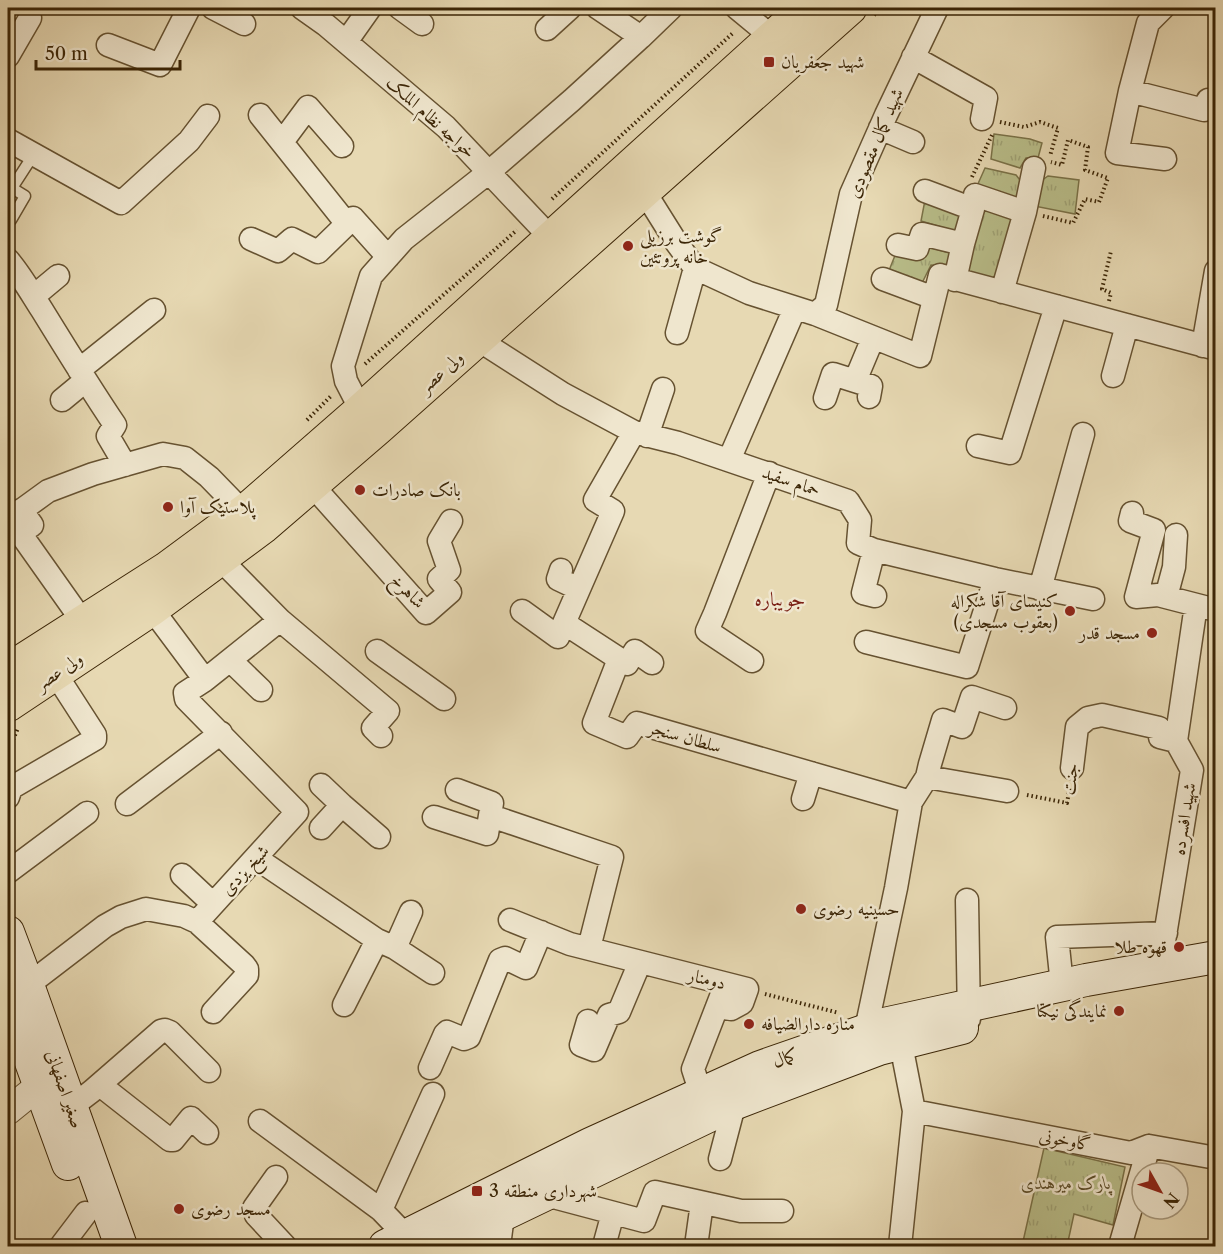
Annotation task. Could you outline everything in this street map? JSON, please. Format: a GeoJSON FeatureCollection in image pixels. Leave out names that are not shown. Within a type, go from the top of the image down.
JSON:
{"type":"FeatureCollection","features":[{"type":"Feature","properties":{"kind":"main road","name":"ولی عصر"},"geometry":{"type":"LineString","coordinates":[[9,698],[83,622],[166,569],[243,512],[361,411],[542,228],[753,21],[805,8]]}},
{"type":"Feature","properties":{"kind":"main road","name":"ولی عصر"},"geometry":{"type":"LineString","coordinates":[[9,698],[55,673],[152,609],[263,527],[850,8]]}},
{"type":"Feature","properties":{"kind":"main road","name":"صغیر اصفهانی"},"geometry":{"type":"LineString","coordinates":[[8,932],[18,992],[40,1084],[99,1246]]}},
{"type":"Feature","properties":{"kind":"main road","name":"کمال"},"geometry":{"type":"LineString","coordinates":[[969,1016],[1062,985],[1215,957]]}},
{"type":"Feature","properties":{"kind":"main road","name":"کمال"},"geometry":{"type":"LineString","coordinates":[[396,1241],[590,1144],[722,1097],[879,1049],[888,1028],[1215,976]]}},
{"type":"Feature","properties":{"kind":"main road","name":"صغیر اصفهانی"},"geometry":{"type":"LineString","coordinates":[[18,992],[71,1107],[121,1246]]}},
{"type":"Feature","properties":{"kind":"main road","name":"کمال"},"geometry":{"type":"LineString","coordinates":[[450,1243],[546,1195],[722,1097]]}},
{"type":"Feature","properties":{"kind":"street"},"geometry":{"type":"LineString","coordinates":[[108,45],[160,65],[189,8]]}},
{"type":"Feature","properties":{"kind":"street"},"geometry":{"type":"LineString","coordinates":[[213,8],[244,24]]}},
{"type":"Feature","properties":{"kind":"street","name":"خواجه نظام الملک"},"geometry":{"type":"LineString","coordinates":[[302,8],[327,25],[446,127],[542,228]]}},
{"type":"Feature","properties":{"kind":"street"},"geometry":{"type":"LineString","coordinates":[[346,42],[370,8]]}},
{"type":"Feature","properties":{"kind":"street"},"geometry":{"type":"LineString","coordinates":[[400,8],[422,24]]}},
{"type":"Feature","properties":{"kind":"street"},"geometry":{"type":"LineString","coordinates":[[547,29],[570,8]]}},
{"type":"Feature","properties":{"kind":"street"},"geometry":{"type":"LineString","coordinates":[[598,8],[641,37]]}},
{"type":"Feature","properties":{"kind":"street"},"geometry":{"type":"LineString","coordinates":[[361,411],[346,381],[343,366],[371,276],[404,239],[489,172],[572,100],[671,8]]}},
{"type":"Feature","properties":{"kind":"street","name":"شهید کمال مقصودی"},"geometry":{"type":"LineString","coordinates":[[729,460],[805,311],[826,305],[851,194],[937,8]]}},
{"type":"Feature","properties":{"kind":"street"},"geometry":{"type":"LineString","coordinates":[[1163,8],[1148,23],[1117,153],[1165,159]]}},
{"type":"Feature","properties":{"kind":"street"},"geometry":{"type":"LineString","coordinates":[[8,56],[30,18]]}},
{"type":"Feature","properties":{"kind":"street"},"geometry":{"type":"LineString","coordinates":[[913,57],[986,98],[982,119]]}},
{"type":"Feature","properties":{"kind":"street"},"geometry":{"type":"LineString","coordinates":[[1130,91],[1204,111],[1208,100]]}},
{"type":"Feature","properties":{"kind":"street"},"geometry":{"type":"LineString","coordinates":[[282,142],[309,107],[342,146]]}},
{"type":"Feature","properties":{"kind":"street"},"geometry":{"type":"LineString","coordinates":[[260,115],[347,224]]}},
{"type":"Feature","properties":{"kind":"street"},"geometry":{"type":"LineString","coordinates":[[8,140],[121,203],[189,141],[208,116]]}},
{"type":"Feature","properties":{"kind":"street"},"geometry":{"type":"LineString","coordinates":[[880,128],[913,142]]}},
{"type":"Feature","properties":{"kind":"street"},"geometry":{"type":"LineString","coordinates":[[1002,292],[1025,212],[1034,168]]}},
{"type":"Feature","properties":{"kind":"street"},"geometry":{"type":"LineString","coordinates":[[644,191],[695,268],[749,293],[805,311],[920,356],[934,298],[948,277],[963,244],[975,195],[1025,212]]}},
{"type":"Feature","properties":{"kind":"street"},"geometry":{"type":"LineString","coordinates":[[925,191],[973,209]]}},
{"type":"Feature","properties":{"kind":"street"},"geometry":{"type":"LineString","coordinates":[[251,239],[278,251],[292,239],[318,252],[353,218],[388,257]]}},
{"type":"Feature","properties":{"kind":"street"},"geometry":{"type":"LineString","coordinates":[[898,245],[917,249],[922,234],[963,244]]}},
{"type":"Feature","properties":{"kind":"street"},"geometry":{"type":"LineString","coordinates":[[677,333],[695,268]]}},
{"type":"Feature","properties":{"kind":"street"},"geometry":{"type":"LineString","coordinates":[[948,277],[1209,348],[1215,271]]}},
{"type":"Feature","properties":{"kind":"street"},"geometry":{"type":"LineString","coordinates":[[11,272],[34,296],[115,426],[108,436],[125,465]]}},
{"type":"Feature","properties":{"kind":"street"},"geometry":{"type":"LineString","coordinates":[[34,296],[58,276]]}},
{"type":"Feature","properties":{"kind":"street"},"geometry":{"type":"LineString","coordinates":[[883,279],[934,298]]}},
{"type":"Feature","properties":{"kind":"street"},"geometry":{"type":"LineString","coordinates":[[978,446],[1010,453],[1056,306]]}},
{"type":"Feature","properties":{"kind":"street"},"geometry":{"type":"LineString","coordinates":[[62,400],[82,376],[154,310]]}},
{"type":"Feature","properties":{"kind":"street"},"geometry":{"type":"LineString","coordinates":[[1113,376],[1127,325]]}},
{"type":"Feature","properties":{"kind":"street"},"geometry":{"type":"LineString","coordinates":[[825,398],[833,374],[862,389],[873,338]]}},
{"type":"Feature","properties":{"kind":"street","name":"حمام سفید"},"geometry":{"type":"LineString","coordinates":[[477,339],[563,394],[641,434],[729,460],[848,501],[860,520],[858,543],[874,550]]}},
{"type":"Feature","properties":{"kind":"street"},"geometry":{"type":"LineString","coordinates":[[522,610],[558,637],[613,511],[595,500],[641,434],[663,389]]}},
{"type":"Feature","properties":{"kind":"street"},"geometry":{"type":"LineString","coordinates":[[1040,589],[1083,434]]}},
{"type":"Feature","properties":{"kind":"street"},"geometry":{"type":"LineString","coordinates":[[83,622],[20,533],[32,525],[14,515],[48,490],[93,474],[163,454],[185,458],[209,477],[243,512]]}},
{"type":"Feature","properties":{"kind":"street"},"geometry":{"type":"LineString","coordinates":[[752,661],[707,631],[769,474]]}},
{"type":"Feature","properties":{"kind":"street","name":"شاهرخ"},"geometry":{"type":"LineString","coordinates":[[312,485],[426,613],[450,592],[440,579],[449,570],[439,541],[451,520]]}},
{"type":"Feature","properties":{"kind":"street"},"geometry":{"type":"LineString","coordinates":[[1132,513],[1130,521],[1154,530],[1136,597],[1158,595],[1206,608],[1176,741]]}},
{"type":"Feature","properties":{"kind":"street"},"geometry":{"type":"LineString","coordinates":[[1166,597],[1174,567],[1176,536]]}},
{"type":"Feature","properties":{"kind":"street"},"geometry":{"type":"LineString","coordinates":[[875,596],[863,593],[874,550],[995,579],[1093,599]]}},
{"type":"Feature","properties":{"kind":"street"},"geometry":{"type":"LineString","coordinates":[[220,559],[280,620],[388,711],[373,728],[381,736]]}},
{"type":"Feature","properties":{"kind":"street"},"geometry":{"type":"LineString","coordinates":[[561,570],[558,579],[579,589]]}},
{"type":"Feature","properties":{"kind":"street"},"geometry":{"type":"LineString","coordinates":[[866,642],[967,667],[995,579]]}},
{"type":"Feature","properties":{"kind":"street"},"geometry":{"type":"LineString","coordinates":[[152,609],[205,680]]}},
{"type":"Feature","properties":{"kind":"street"},"geometry":{"type":"LineString","coordinates":[[280,620],[205,680],[185,693],[185,696],[297,812]]}},
{"type":"Feature","properties":{"kind":"street"},"geometry":{"type":"LineString","coordinates":[[564,623],[627,664],[635,651],[652,663]]}},
{"type":"Feature","properties":{"kind":"street"},"geometry":{"type":"LineString","coordinates":[[361,688],[380,654],[444,699]]}},
{"type":"Feature","properties":{"kind":"street","name":"سلطان سنجر"},"geometry":{"type":"LineString","coordinates":[[619,659],[594,723],[627,737],[637,723],[680,725],[811,773],[911,802]]}},
{"type":"Feature","properties":{"kind":"street"},"geometry":{"type":"LineString","coordinates":[[230,660],[261,690]]}},
{"type":"Feature","properties":{"kind":"street"},"geometry":{"type":"LineString","coordinates":[[8,797],[11,788],[95,739],[95,735],[55,673]]}},
{"type":"Feature","properties":{"kind":"street"},"geometry":{"type":"LineString","coordinates":[[900,1246],[914,1111],[888,1028],[896,888],[911,802],[927,777],[943,720],[962,727],[972,697],[1005,708]]}},
{"type":"Feature","properties":{"kind":"street","name":"جنت"},"geometry":{"type":"LineString","coordinates":[[1072,768],[1077,728],[1088,718],[1102,715],[1159,728],[1160,737],[1176,741]]}},
{"type":"Feature","properties":{"kind":"street"},"geometry":{"type":"LineString","coordinates":[[127,804],[221,734]]}},
{"type":"Feature","properties":{"kind":"street","name":"شهید افسرده"},"geometry":{"type":"LineString","coordinates":[[1160,966],[1192,770],[1176,741]]}},
{"type":"Feature","properties":{"kind":"street"},"geometry":{"type":"LineString","coordinates":[[803,799],[811,773]]}},
{"type":"Feature","properties":{"kind":"street"},"geometry":{"type":"LineString","coordinates":[[927,777],[1007,791]]}},
{"type":"Feature","properties":{"kind":"street","name":"شیخ یزدی"},"geometry":{"type":"LineString","coordinates":[[197,922],[324,780],[342,806]]}},
{"type":"Feature","properties":{"kind":"street"},"geometry":{"type":"LineString","coordinates":[[434,817],[487,834],[492,803],[457,790]]}},
{"type":"Feature","properties":{"kind":"street"},"geometry":{"type":"LineString","coordinates":[[321,828],[342,806],[379,837]]}},
{"type":"Feature","properties":{"kind":"street"},"geometry":{"type":"LineString","coordinates":[[8,872],[87,813]]}},
{"type":"Feature","properties":{"kind":"street"},"geometry":{"type":"LineString","coordinates":[[491,816],[612,857],[589,948]]}},
{"type":"Feature","properties":{"kind":"street"},"geometry":{"type":"LineString","coordinates":[[256,858],[433,973]]}},
{"type":"Feature","properties":{"kind":"street"},"geometry":{"type":"LineString","coordinates":[[182,875],[213,904]]}},
{"type":"Feature","properties":{"kind":"street"},"geometry":{"type":"LineString","coordinates":[[967,900],[969,1016]]}},
{"type":"Feature","properties":{"kind":"street"},"geometry":{"type":"LineString","coordinates":[[18,992],[105,926],[121,917],[146,909],[184,916],[197,922],[247,969],[247,975],[213,1012]]}},
{"type":"Feature","properties":{"kind":"street"},"geometry":{"type":"LineString","coordinates":[[344,1005],[411,912]]}},
{"type":"Feature","properties":{"kind":"street","name":"دومنار"},"geometry":{"type":"LineString","coordinates":[[510,920],[570,944],[736,986]]}},
{"type":"Feature","properties":{"kind":"street"},"geometry":{"type":"LineString","coordinates":[[430,1068],[444,1034],[447,1032],[464,1039],[469,1037],[500,960],[505,958],[526,968],[542,933]]}},
{"type":"Feature","properties":{"kind":"street"},"geometry":{"type":"LineString","coordinates":[[1062,985],[1057,937],[1166,933]]}},
{"type":"Feature","properties":{"kind":"street"},"geometry":{"type":"LineString","coordinates":[[588,1022],[581,1046],[594,1050],[609,1015],[619,1012],[640,962]]}},
{"type":"Feature","properties":{"kind":"street"},"geometry":{"type":"LineString","coordinates":[[720,1159],[722,1097],[693,1069],[717,1007],[736,986]]}},
{"type":"Feature","properties":{"kind":"street"},"geometry":{"type":"LineString","coordinates":[[71,1107],[100,1085],[161,1031],[170,1032],[209,1071]]}},
{"type":"Feature","properties":{"kind":"street"},"geometry":{"type":"LineString","coordinates":[[8,1111],[40,1084]]}},
{"type":"Feature","properties":{"kind":"street"},"geometry":{"type":"LineString","coordinates":[[100,1085],[170,1140],[173,1140],[191,1118],[207,1133]]}},
{"type":"Feature","properties":{"kind":"street"},"geometry":{"type":"LineString","coordinates":[[381,1210],[433,1094]]}},
{"type":"Feature","properties":{"kind":"street","name":"گاوخونی"},"geometry":{"type":"LineString","coordinates":[[914,1111],[1131,1152],[1149,1146],[1215,1158]]}},
{"type":"Feature","properties":{"kind":"street"},"geometry":{"type":"LineString","coordinates":[[260,1121],[381,1210],[396,1241]]}},
{"type":"Feature","properties":{"kind":"street"},"geometry":{"type":"LineString","coordinates":[[1120,1246],[1149,1146]]}},
{"type":"Feature","properties":{"kind":"street"},"geometry":{"type":"LineString","coordinates":[[276,1177],[254,1208],[256,1215],[285,1246]]}},
{"type":"Feature","properties":{"kind":"street"},"geometry":{"type":"LineString","coordinates":[[546,1195],[644,1221],[655,1192],[741,1211],[782,1211]]}},
{"type":"Feature","properties":{"kind":"street"},"geometry":{"type":"LineString","coordinates":[[696,1246],[702,1203]]}},
{"type":"Feature","properties":{"kind":"street"},"geometry":{"type":"LineString","coordinates":[[61,1246],[86,1213]]}},
{"type":"Feature","properties":{"kind":"street"},"geometry":{"type":"LineString","coordinates":[[604,1246],[613,1213]]}},
{"type":"Feature","properties":{"kind":"street"},"geometry":{"type":"LineString","coordinates":[[499,1246],[503,1215]]}},
{"type":"Feature","properties":{"kind":"lane"},"geometry":{"type":"LineString","coordinates":[[11,220],[25,196],[12,188],[33,154]]}},
{"type":"Feature","properties":{"kind":"path"},"geometry":{"type":"LineString","coordinates":[[301,426],[346,381],[542,228],[753,21]]}},
{"type":"Feature","properties":{"kind":"path"},"geometry":{"type":"LineString","coordinates":[[1103,319],[1112,292],[1102,290],[1111,251]]}},
{"type":"Feature","properties":{"kind":"path","name":"جنت"},"geometry":{"type":"LineString","coordinates":[[1007,791],[1067,803],[1072,768]]}},
{"type":"Feature","properties":{"kind":"path","name":"دومنار"},"geometry":{"type":"LineString","coordinates":[[736,986],[888,1028]]}},
{"type":"Feature","properties":{"kind":"green space"},"geometry":{"type":"Polygon","coordinates":[[[994,134],[1042,143],[1038,158],[1026,158],[1020,168],[991,159],[994,134]]]}},
{"type":"Feature","properties":{"kind":"green space"},"geometry":{"type":"Polygon","coordinates":[[[985,168],[1016,175],[1023,184],[1018,202],[977,186],[985,168]]]}},
{"type":"Feature","properties":{"kind":"green space"},"geometry":{"type":"Polygon","coordinates":[[[1048,176],[1079,180],[1075,214],[1029,205],[1031,188],[1048,176]]]}},
{"type":"Feature","properties":{"kind":"green space"},"geometry":{"type":"Polygon","coordinates":[[[925,200],[964,215],[958,232],[921,221],[925,200]]]}},
{"type":"Feature","properties":{"kind":"green space"},"geometry":{"type":"Polygon","coordinates":[[[983,208],[1012,217],[996,282],[966,273],[983,208]]]}},
{"type":"Feature","properties":{"kind":"green space"},"geometry":{"type":"Polygon","coordinates":[[[925,246],[953,254],[950,266],[931,265],[921,285],[888,273],[896,253],[925,246]]]}},
{"type":"Feature","properties":{"kind":"green space","name":"پارک میرهندی"},"geometry":{"type":"Polygon","coordinates":[[[1044,1148],[1125,1167],[1113,1225],[1074,1214],[1067,1246],[1022,1246],[1044,1148]]]}},
{"type":"Feature","properties":{"kind":"place","name":"شهید جعفریان"},"geometry":{"type":"Point","coordinates":[769,62]}},
{"type":"Feature","properties":{"kind":"place","name":"گوشت برزیلی خانه پروتئین"},"geometry":{"type":"Point","coordinates":[628,246]}},
{"type":"Feature","properties":{"kind":"place","name":"بانک صادرات"},"geometry":{"type":"Point","coordinates":[360,490]}},
{"type":"Feature","properties":{"kind":"place","name":"پلاستیک آوا"},"geometry":{"type":"Point","coordinates":[168,507]}},
{"type":"Feature","properties":{"kind":"place","name":"کنیسای آقا شکراله (یعقوب مسجدی)"},"geometry":{"type":"Point","coordinates":[1070,611]}},
{"type":"Feature","properties":{"kind":"place","name":"مسجد قدر"},"geometry":{"type":"Point","coordinates":[1152,633]}},
{"type":"Feature","properties":{"kind":"place","name":"حسینیه رضوی"},"geometry":{"type":"Point","coordinates":[801,909]}},
{"type":"Feature","properties":{"kind":"place","name":"قهوه طلا"},"geometry":{"type":"Point","coordinates":[1179,947]}},
{"type":"Feature","properties":{"kind":"place","name":"نمایندگی نیکتا"},"geometry":{"type":"Point","coordinates":[1119,1011]}},
{"type":"Feature","properties":{"kind":"place","name":"مناره دارالضیافه"},"geometry":{"type":"Point","coordinates":[749,1024]}},
{"type":"Feature","properties":{"kind":"place","name":"شهرداری منطقه 3"},"geometry":{"type":"Point","coordinates":[477,1191]}},
{"type":"Feature","properties":{"kind":"place","name":"مسجد رضوی"},"geometry":{"type":"Point","coordinates":[179,1209]}},
{"type":"Feature","properties":{"kind":"district","name":"جویباره"},"geometry":{"type":"Point","coordinates":[780,599]}}]}
